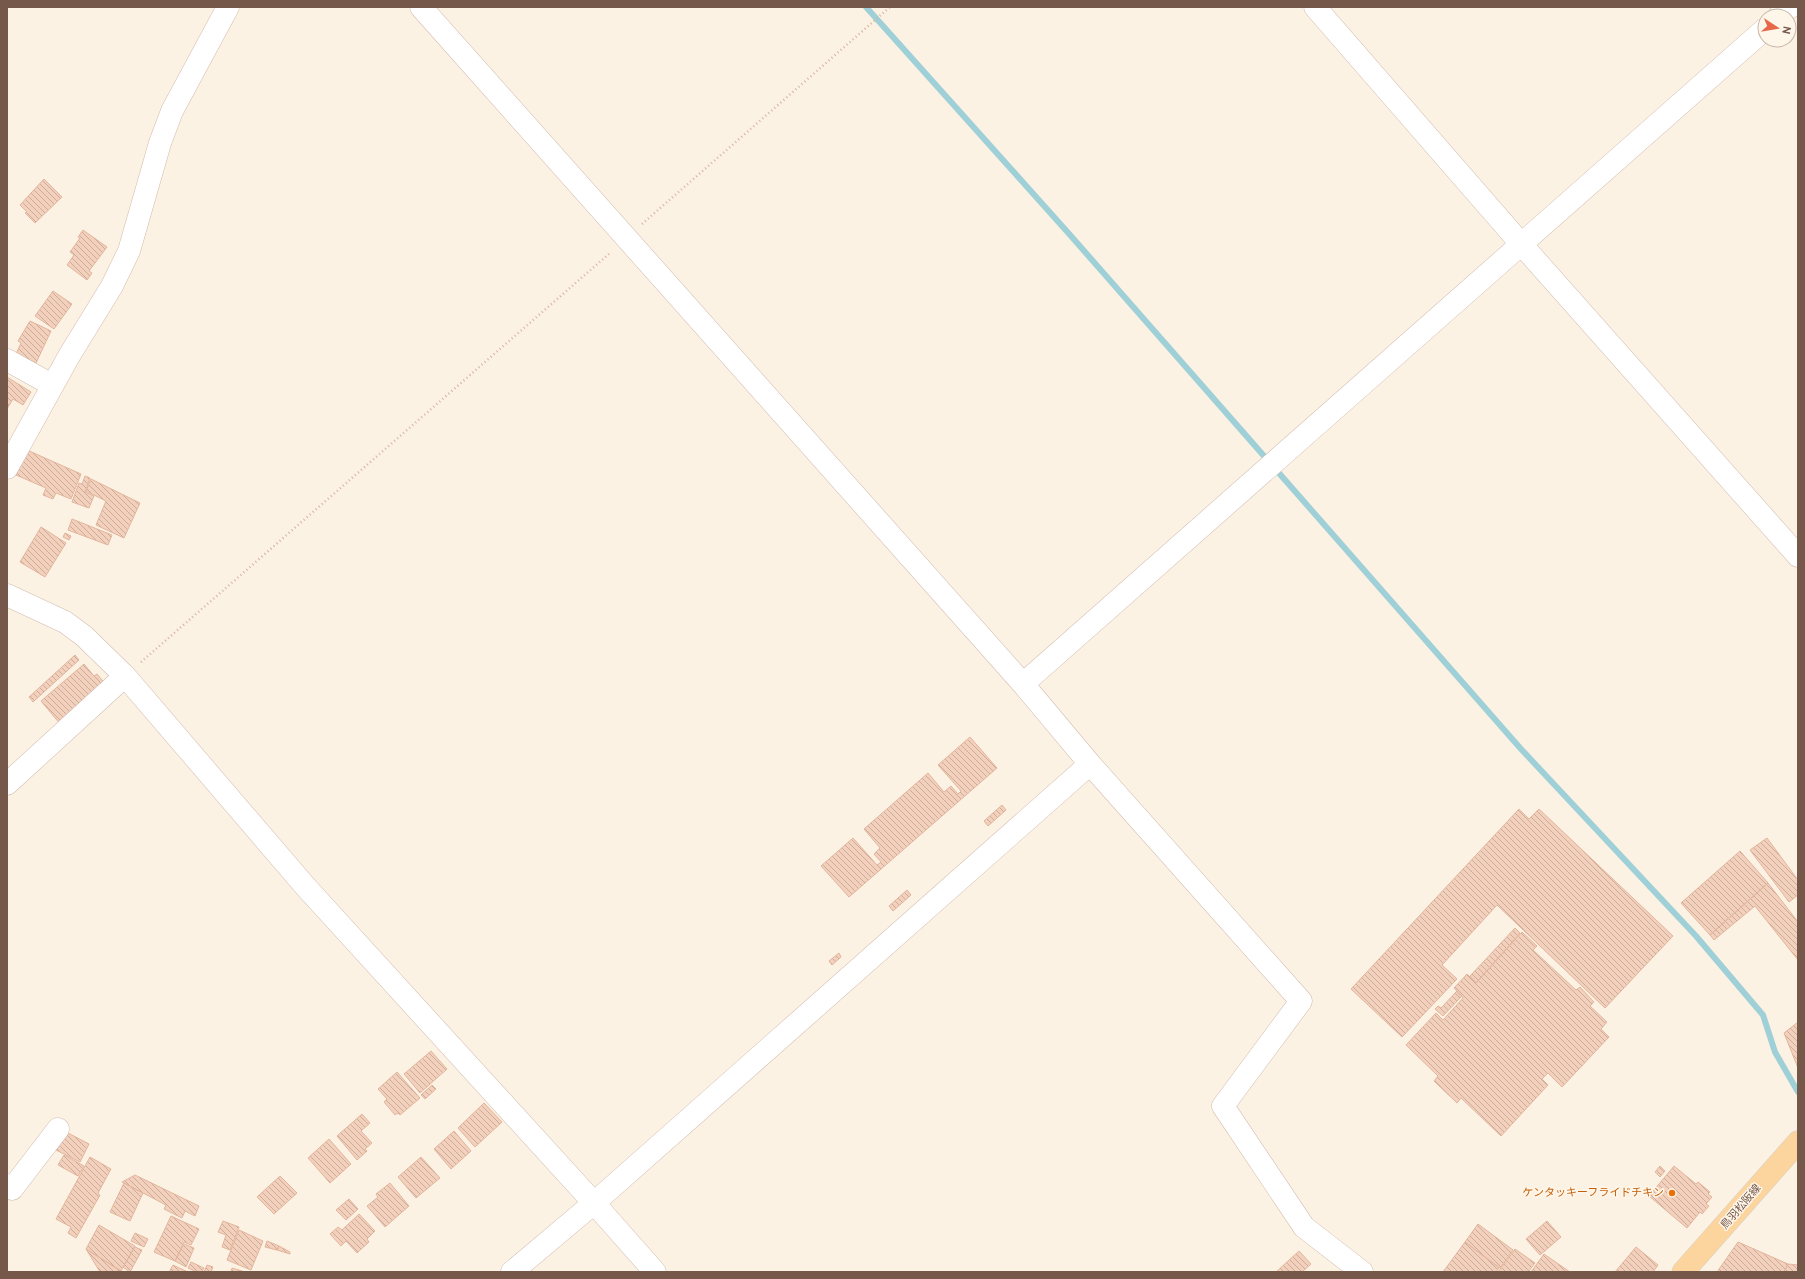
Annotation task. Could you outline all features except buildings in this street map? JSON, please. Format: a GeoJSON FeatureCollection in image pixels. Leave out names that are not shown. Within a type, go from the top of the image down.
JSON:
{"type":"FeatureCollection","features":[{"type":"Feature","properties":{"kind":"main road","name":"鳥羽松阪線"},"geometry":{"type":"LineString","coordinates":[[1683,1272],[1798,1142]]}},
{"type":"Feature","properties":{"kind":"street"},"geometry":{"type":"LineString","coordinates":[[7,468],[52,385],[112,286],[130,251],[160,142],[172,111],[228,7]]}},
{"type":"Feature","properties":{"kind":"street"},"geometry":{"type":"LineString","coordinates":[[421,7],[1023,684],[1090,764],[1301,1001],[1223,1106],[1304,1227],[1362,1272]]}},
{"type":"Feature","properties":{"kind":"street"},"geometry":{"type":"LineString","coordinates":[[1315,7],[1522,245],[1798,556]]}},
{"type":"Feature","properties":{"kind":"street"},"geometry":{"type":"LineString","coordinates":[[1023,684],[1757,36]]}},
{"type":"Feature","properties":{"kind":"street"},"geometry":{"type":"LineString","coordinates":[[7,360],[52,385]]}},
{"type":"Feature","properties":{"kind":"street"},"geometry":{"type":"LineString","coordinates":[[7,595],[65,622],[84,636],[125,676],[305,886],[655,1272]]}},
{"type":"Feature","properties":{"kind":"street"},"geometry":{"type":"LineString","coordinates":[[7,784],[125,676]]}},
{"type":"Feature","properties":{"kind":"street"},"geometry":{"type":"LineString","coordinates":[[512,1272],[594,1203],[1090,764]]}},
{"type":"Feature","properties":{"kind":"street"},"geometry":{"type":"LineString","coordinates":[[7,1185],[12,1189],[58,1129]]}},
{"type":"Feature","properties":{"kind":"path"},"geometry":{"type":"LineString","coordinates":[[125,676],[889,8]]}},
{"type":"Feature","properties":{"kind":"waterway"},"geometry":{"type":"LineString","coordinates":[[866,7],[1071,236],[1521,749],[1696,936],[1763,1015],[1775,1052],[1798,1092]]}},
{"type":"Feature","properties":{"kind":"place","name":"ケンタッキーフライドチキン"},"geometry":{"type":"Point","coordinates":[1672,1193]}}]}
